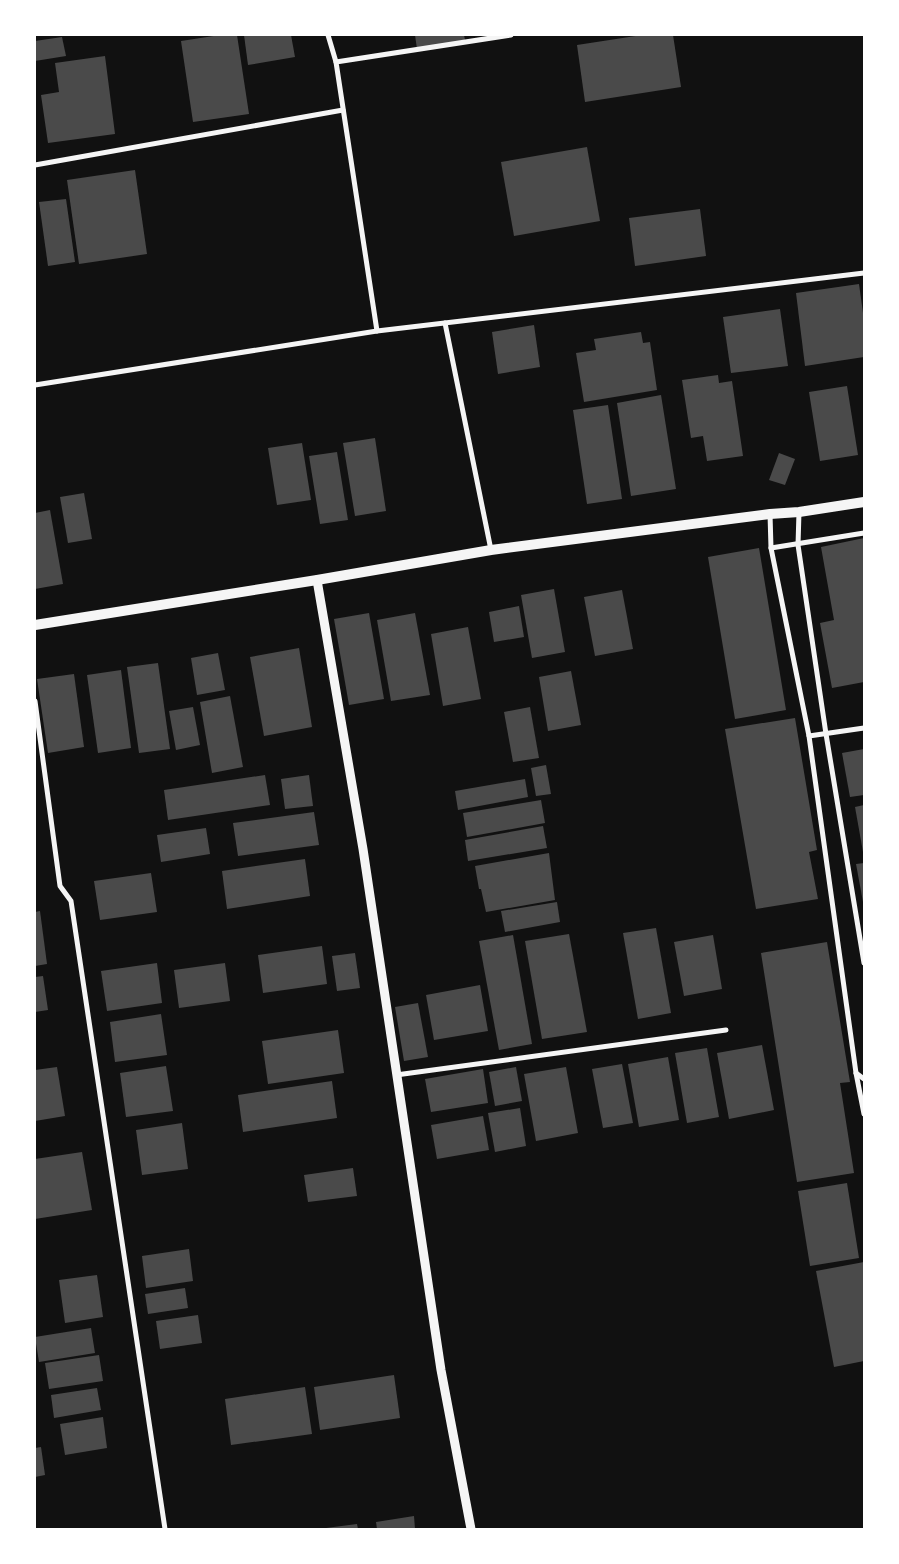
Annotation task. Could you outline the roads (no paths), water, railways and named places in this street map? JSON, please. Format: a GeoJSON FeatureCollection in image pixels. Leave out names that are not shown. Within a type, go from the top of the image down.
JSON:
{"type":"FeatureCollection","features":[{"type":"Feature","properties":{"kind":"main road"},"geometry":{"type":"LineString","coordinates":[[35,625],[492,550],[770,514],[799,512],[864,502]]}},
{"type":"Feature","properties":{"kind":"street"},"geometry":{"type":"LineString","coordinates":[[328,35],[336,62],[377,331]]}},
{"type":"Feature","properties":{"kind":"street"},"geometry":{"type":"LineString","coordinates":[[336,62],[511,35]]}},
{"type":"Feature","properties":{"kind":"street"},"geometry":{"type":"LineString","coordinates":[[35,164],[343,110]]}},
{"type":"Feature","properties":{"kind":"street"},"geometry":{"type":"LineString","coordinates":[[35,385],[377,331],[864,273]]}},
{"type":"Feature","properties":{"kind":"street"},"geometry":{"type":"LineString","coordinates":[[445,323],[492,550]]}},
{"type":"Feature","properties":{"kind":"street"},"geometry":{"type":"LineString","coordinates":[[799,512],[798,545],[826,734],[864,963]]}},
{"type":"Feature","properties":{"kind":"street"},"geometry":{"type":"LineString","coordinates":[[770,514],[771,548],[809,736],[856,1073],[864,1114]]}},
{"type":"Feature","properties":{"kind":"street"},"geometry":{"type":"LineString","coordinates":[[771,548],[864,533]]}},
{"type":"Feature","properties":{"kind":"street"},"geometry":{"type":"LineString","coordinates":[[317,580],[363,849],[441,1370],[471,1529]]}},
{"type":"Feature","properties":{"kind":"street"},"geometry":{"type":"LineString","coordinates":[[35,701],[60,886],[71,901],[165,1529]]}},
{"type":"Feature","properties":{"kind":"street"},"geometry":{"type":"LineString","coordinates":[[809,736],[864,728]]}},
{"type":"Feature","properties":{"kind":"street"},"geometry":{"type":"LineString","coordinates":[[396,1075],[726,1030]]}},
{"type":"Feature","properties":{"kind":"street"},"geometry":{"type":"LineString","coordinates":[[856,1073],[864,1079]]}}]}
